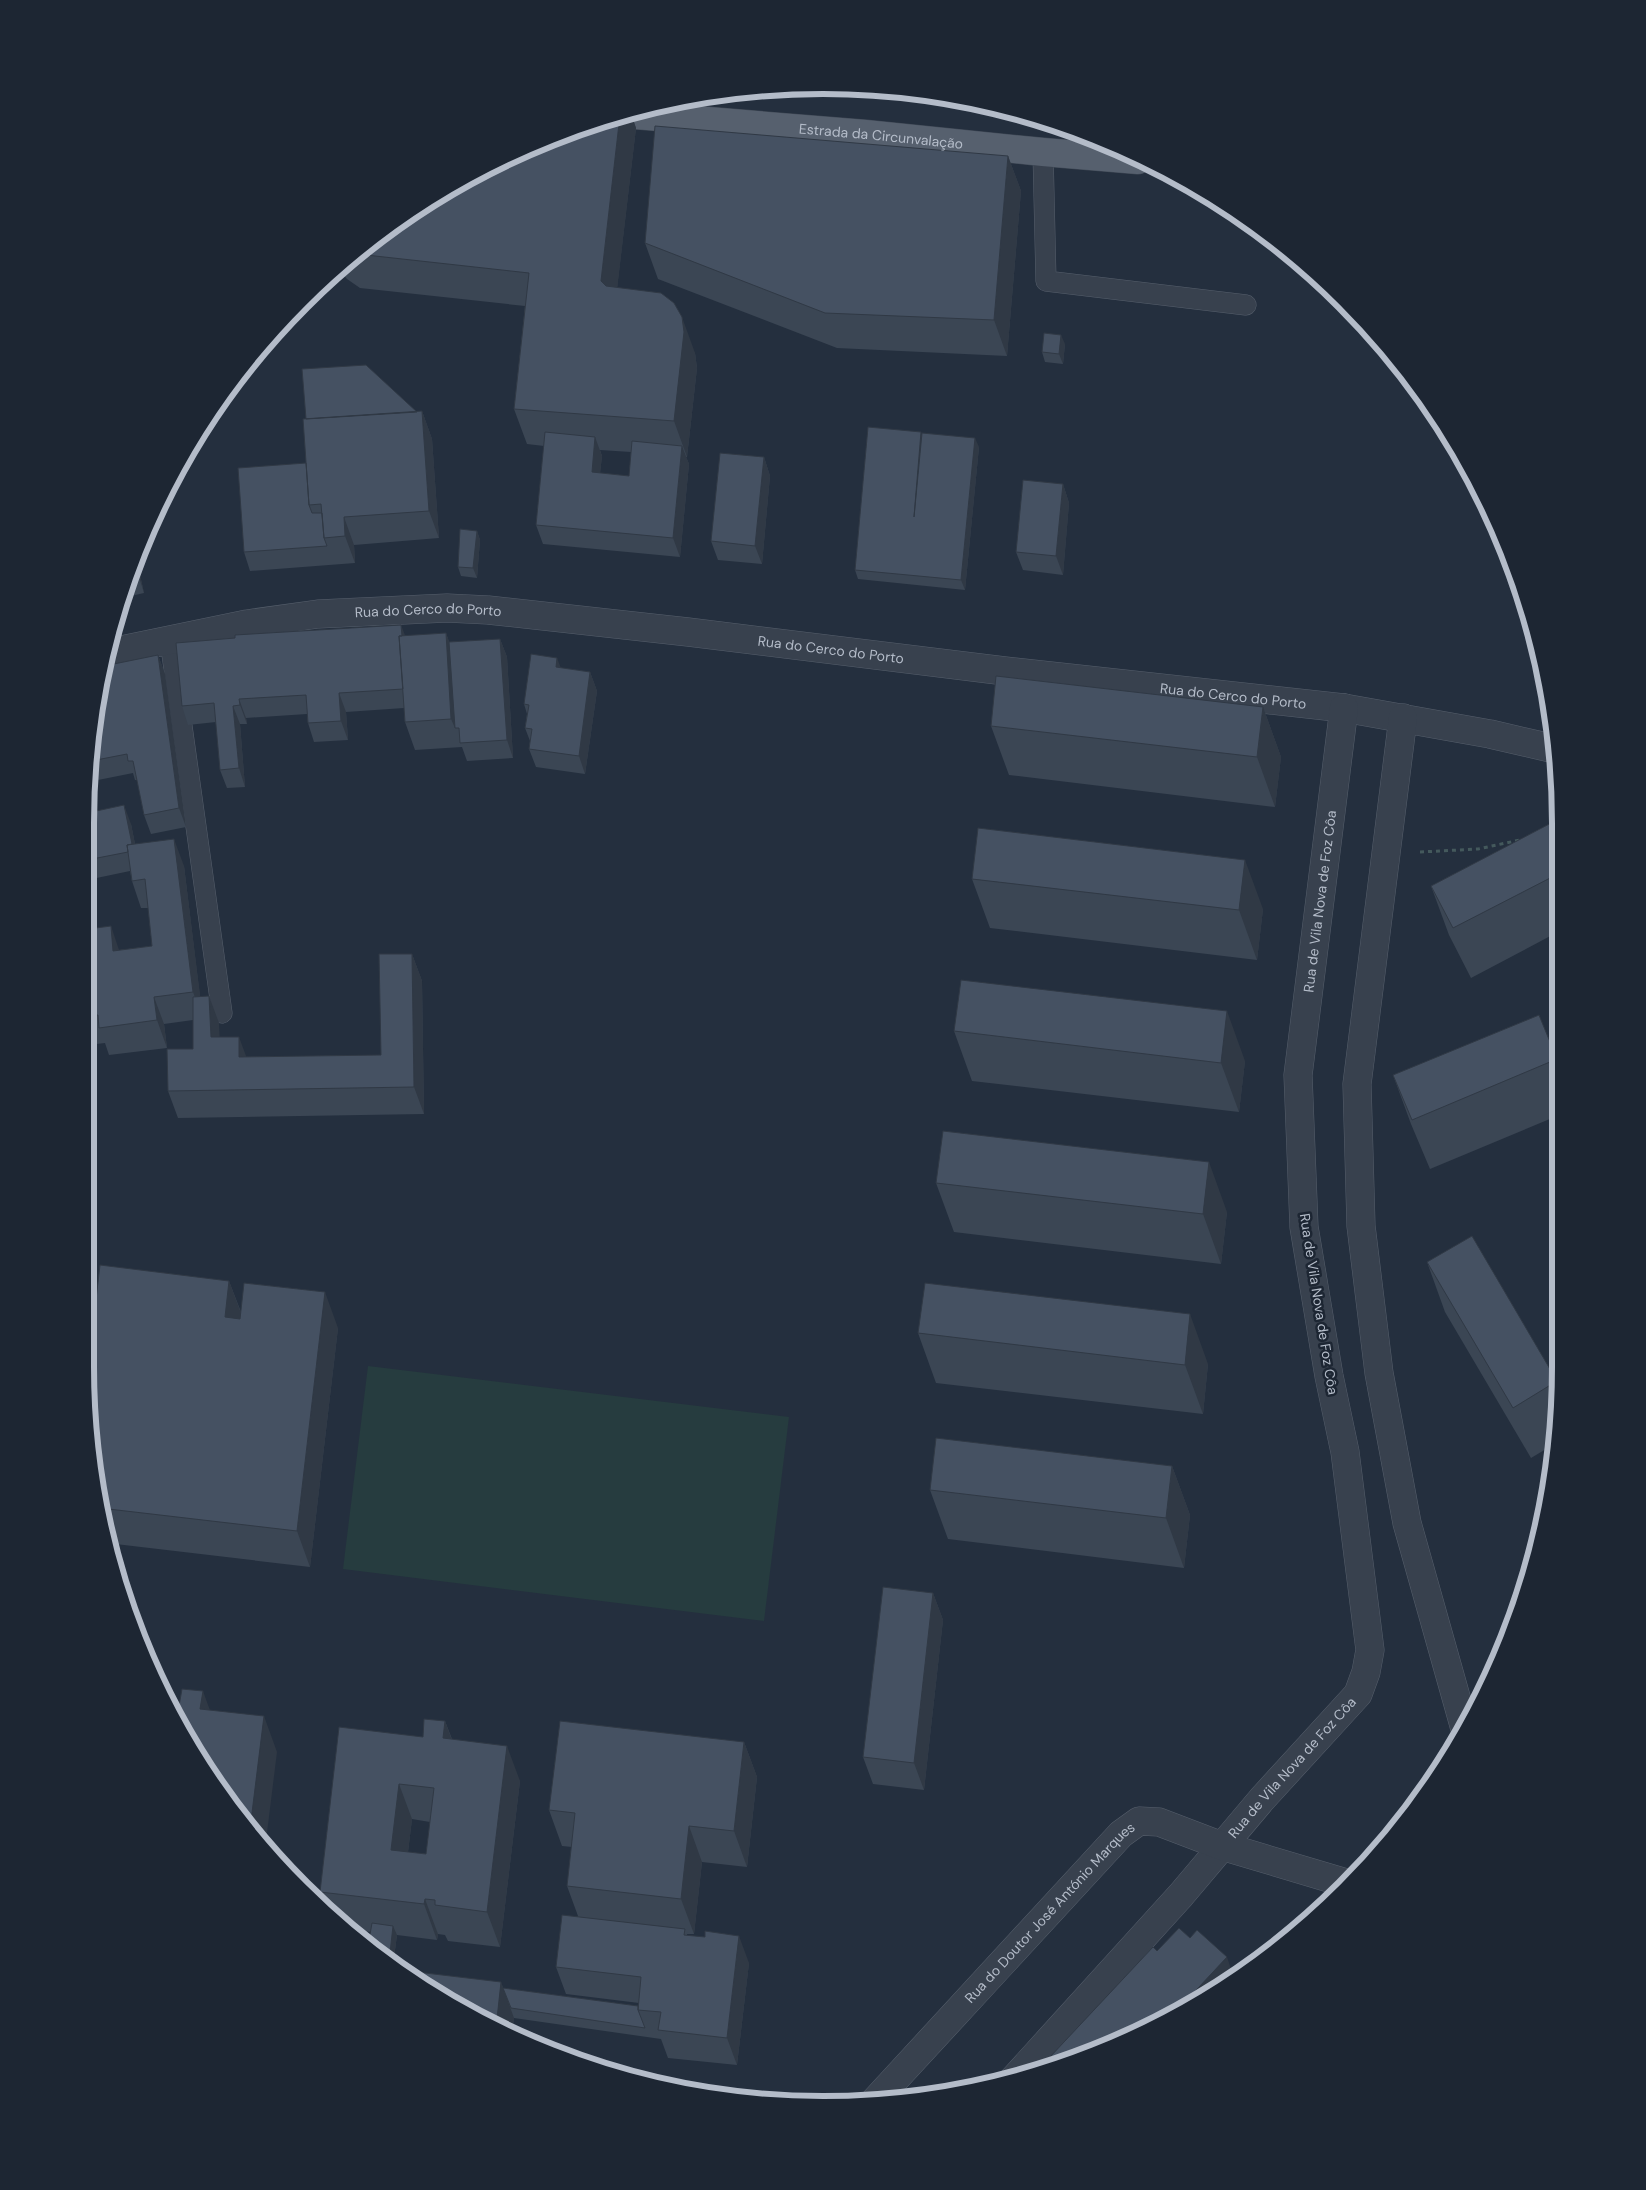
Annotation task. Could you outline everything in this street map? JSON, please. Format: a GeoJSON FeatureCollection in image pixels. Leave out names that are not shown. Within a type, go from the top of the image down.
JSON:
{"type":"FeatureCollection","features":[{"type":"Feature","properties":{"kind":"main road","name":"Estrada da Circunvalação"},"geometry":{"type":"LineString","coordinates":[[647,116],[866,134],[1124,159]]}},
{"type":"Feature","properties":{"kind":"street","name":"Rua do Cerco do Porto"},"geometry":{"type":"LineString","coordinates":[[115,651],[247,624],[318,614],[447,608],[488,610],[688,632],[1014,672],[1344,708],[1490,734],[1548,747]]}},
{"type":"Feature","properties":{"kind":"street","name":"Rua de Vila Nova de Foz Côa"},"geometry":{"type":"LineString","coordinates":[[1222,1846],[1262,1799],[1358,1694],[1366,1672],[1370,1650],[1345,1452],[1329,1376],[1304,1227],[1299,1084],[1344,708]]}},
{"type":"Feature","properties":{"kind":"street"},"geometry":{"type":"LineString","coordinates":[[1404,718],[1357,1084],[1361,1226],[1379,1373],[1407,1523],[1462,1719]]}},
{"type":"Feature","properties":{"kind":"street","name":"Rua do Doutor José António Marques"},"geometry":{"type":"LineString","coordinates":[[881,2094],[1127,1830],[1139,1821],[1159,1822],[1222,1846],[1341,1881]]}},
{"type":"Feature","properties":{"kind":"street"},"geometry":{"type":"LineString","coordinates":[[1025,2067],[1222,1846]]}},
{"type":"Feature","properties":{"kind":"lane"},"geometry":{"type":"LineString","coordinates":[[1043,152],[1046,281],[1246,305]]}},
{"type":"Feature","properties":{"kind":"lane"},"geometry":{"type":"LineString","coordinates":[[170,640],[222,1013]]}},
{"type":"Feature","properties":{"kind":"path"},"geometry":{"type":"LineString","coordinates":[[1416,852],[1478,849],[1525,839]]}},
{"type":"Feature","properties":{"kind":"green space"},"geometry":{"type":"Polygon","coordinates":[[[368,1366],[789,1417],[764,1621],[343,1569],[368,1366]]]}},
{"type":"Feature","properties":{"kind":"building"},"geometry":{"type":"Polygon","coordinates":[[[619,123],[601,281],[606,286],[661,293],[674,303],[682,317],[684,332],[674,421],[514,409],[529,273],[366,255],[379,244],[458,191],[500,169],[544,149],[589,132],[619,123]]]}},
{"type":"Feature","properties":{"kind":"building"},"geometry":{"type":"Polygon","coordinates":[[[655,126],[1008,156],[994,320],[825,313],[645,243],[655,126]]]}},
{"type":"Feature","properties":{"kind":"building"},"geometry":{"type":"Polygon","coordinates":[[[1044,333],[1061,335],[1059,354],[1042,352],[1044,333]]]}},
{"type":"Feature","properties":{"kind":"building"},"geometry":{"type":"Polygon","coordinates":[[[366,365],[417,412],[306,419],[302,369],[366,365]]]}},
{"type":"Feature","properties":{"kind":"building"},"geometry":{"type":"Polygon","coordinates":[[[422,411],[429,511],[344,517],[345,536],[324,538],[321,504],[309,505],[303,419],[422,411]]]}},
{"type":"Feature","properties":{"kind":"building"},"geometry":{"type":"Polygon","coordinates":[[[868,427],[921,432],[914,517],[922,433],[975,438],[961,580],[855,570],[868,427]]]}},
{"type":"Feature","properties":{"kind":"building"},"geometry":{"type":"Polygon","coordinates":[[[545,432],[595,437],[592,472],[629,476],[632,441],[682,446],[673,538],[536,525],[545,432]]]}},
{"type":"Feature","properties":{"kind":"building"},"geometry":{"type":"Polygon","coordinates":[[[720,453],[764,457],[755,546],[711,541],[720,453]]]}},
{"type":"Feature","properties":{"kind":"building"},"geometry":{"type":"Polygon","coordinates":[[[306,463],[309,505],[312,513],[322,513],[324,538],[327,546],[244,552],[238,468],[306,463]]]}},
{"type":"Feature","properties":{"kind":"building"},"geometry":{"type":"Polygon","coordinates":[[[1023,480],[1063,484],[1056,556],[1016,552],[1023,480]]]}},
{"type":"Feature","properties":{"kind":"building"},"geometry":{"type":"Polygon","coordinates":[[[460,529],[477,531],[473,568],[458,567],[460,529]]]}},
{"type":"Feature","properties":{"kind":"building"},"geometry":{"type":"Polygon","coordinates":[[[401,625],[402,636],[399,636],[403,689],[339,693],[341,721],[308,723],[306,695],[239,699],[240,705],[233,706],[239,768],[220,770],[214,703],[182,706],[176,643],[235,638],[235,635],[401,625]]]}},
{"type":"Feature","properties":{"kind":"building"},"geometry":{"type":"Polygon","coordinates":[[[446,633],[451,719],[405,722],[399,636],[446,633]]]}},
{"type":"Feature","properties":{"kind":"building"},"geometry":{"type":"Polygon","coordinates":[[[500,639],[507,740],[460,743],[459,728],[455,728],[449,642],[500,639]]]}},
{"type":"Feature","properties":{"kind":"building"},"geometry":{"type":"Polygon","coordinates":[[[531,654],[557,658],[556,667],[590,672],[579,756],[529,749],[532,729],[525,728],[529,705],[524,704],[531,654]]]}},
{"type":"Feature","properties":{"kind":"building"},"geometry":{"type":"Polygon","coordinates":[[[158,655],[179,808],[144,815],[133,761],[128,761],[127,754],[97,760],[100,728],[112,664],[158,655]]]}},
{"type":"Feature","properties":{"kind":"building"},"geometry":{"type":"Polygon","coordinates":[[[996,676],[1263,707],[1257,757],[991,726],[996,676]]]}},
{"type":"Feature","properties":{"kind":"building"},"geometry":{"type":"Polygon","coordinates":[[[124,805],[132,844],[127,845],[128,852],[94,859],[94,811],[124,805]]]}},
{"type":"Feature","properties":{"kind":"building"},"geometry":{"type":"Polygon","coordinates":[[[1552,823],[1552,877],[1453,928],[1431,886],[1552,823]]]}},
{"type":"Feature","properties":{"kind":"building"},"geometry":{"type":"Polygon","coordinates":[[[978,828],[1245,860],[1239,910],[972,879],[978,828]]]}},
{"type":"Feature","properties":{"kind":"building"},"geometry":{"type":"Polygon","coordinates":[[[174,839],[193,992],[154,997],[157,1020],[99,1028],[98,1015],[94,1015],[94,928],[111,926],[113,951],[152,946],[145,879],[132,881],[127,845],[174,839]]]}},
{"type":"Feature","properties":{"kind":"building"},"geometry":{"type":"Polygon","coordinates":[[[379,954],[412,954],[414,1087],[168,1091],[167,1049],[193,1049],[193,997],[209,996],[211,1037],[239,1037],[239,1057],[381,1055],[379,954]]]}},
{"type":"Feature","properties":{"kind":"building"},"geometry":{"type":"Polygon","coordinates":[[[961,980],[1227,1011],[1221,1063],[954,1031],[961,980]]]}},
{"type":"Feature","properties":{"kind":"building"},"geometry":{"type":"Polygon","coordinates":[[[1539,1015],[1552,1047],[1552,1061],[1412,1120],[1393,1075],[1539,1015]]]}},
{"type":"Feature","properties":{"kind":"building"},"geometry":{"type":"Polygon","coordinates":[[[943,1131],[1209,1162],[1203,1214],[936,1183],[943,1131]]]}},
{"type":"Feature","properties":{"kind":"building"},"geometry":{"type":"Polygon","coordinates":[[[1472,1236],[1552,1372],[1552,1384],[1513,1408],[1427,1262],[1472,1236]]]}},
{"type":"Feature","properties":{"kind":"building"},"geometry":{"type":"Polygon","coordinates":[[[100,1265],[229,1281],[225,1317],[240,1319],[244,1283],[325,1292],[297,1531],[108,1509],[95,1415],[94,1316],[100,1265]]]}},
{"type":"Feature","properties":{"kind":"building"},"geometry":{"type":"Polygon","coordinates":[[[925,1283],[1190,1314],[1185,1365],[918,1333],[925,1283]]]}},
{"type":"Feature","properties":{"kind":"building"},"geometry":{"type":"Polygon","coordinates":[[[936,1438],[1172,1466],[1166,1518],[930,1490],[936,1438]]]}},
{"type":"Feature","properties":{"kind":"building"},"geometry":{"type":"Polygon","coordinates":[[[883,1587],[933,1593],[914,1763],[863,1757],[883,1587]]]}},
{"type":"Feature","properties":{"kind":"building"},"geometry":{"type":"Polygon","coordinates":[[[182,1689],[203,1691],[200,1709],[264,1716],[251,1820],[191,1732],[177,1706],[179,1706],[182,1689]]]}},
{"type":"Feature","properties":{"kind":"building"},"geometry":{"type":"Polygon","coordinates":[[[424,1719],[445,1721],[443,1738],[507,1746],[487,1912],[435,1905],[435,1900],[425,1899],[424,1904],[320,1892],[339,1727],[423,1737],[424,1719]],[[399,1784],[391,1850],[426,1854],[434,1788],[399,1784]]]}},
{"type":"Feature","properties":{"kind":"building"},"geometry":{"type":"Polygon","coordinates":[[[560,1721],[744,1742],[734,1831],[689,1826],[681,1899],[567,1886],[575,1813],[549,1810],[560,1721]]]}},
{"type":"Feature","properties":{"kind":"building"},"geometry":{"type":"Polygon","coordinates":[[[562,1915],[685,1929],[684,1935],[705,1937],[705,1931],[739,1936],[727,2038],[658,2030],[661,2012],[638,2010],[641,1977],[556,1967],[562,1915]]]}},
{"type":"Feature","properties":{"kind":"building"},"geometry":{"type":"Polygon","coordinates":[[[372,1923],[393,1926],[390,1954],[369,1938],[372,1923]]]}},
{"type":"Feature","properties":{"kind":"building"},"geometry":{"type":"Polygon","coordinates":[[[1179,1928],[1190,1938],[1197,1930],[1227,1957],[1188,1999],[1102,2041],[1046,2061],[1153,1947],[1157,1951],[1179,1928]]]}},
{"type":"Feature","properties":{"kind":"building"},"geometry":{"type":"Polygon","coordinates":[[[416,1972],[501,1982],[497,2019],[458,1999],[416,1972]]]}},
{"type":"Feature","properties":{"kind":"building"},"geometry":{"type":"Polygon","coordinates":[[[503,1988],[638,2006],[645,2028],[511,2008],[503,1988]]]}}]}
